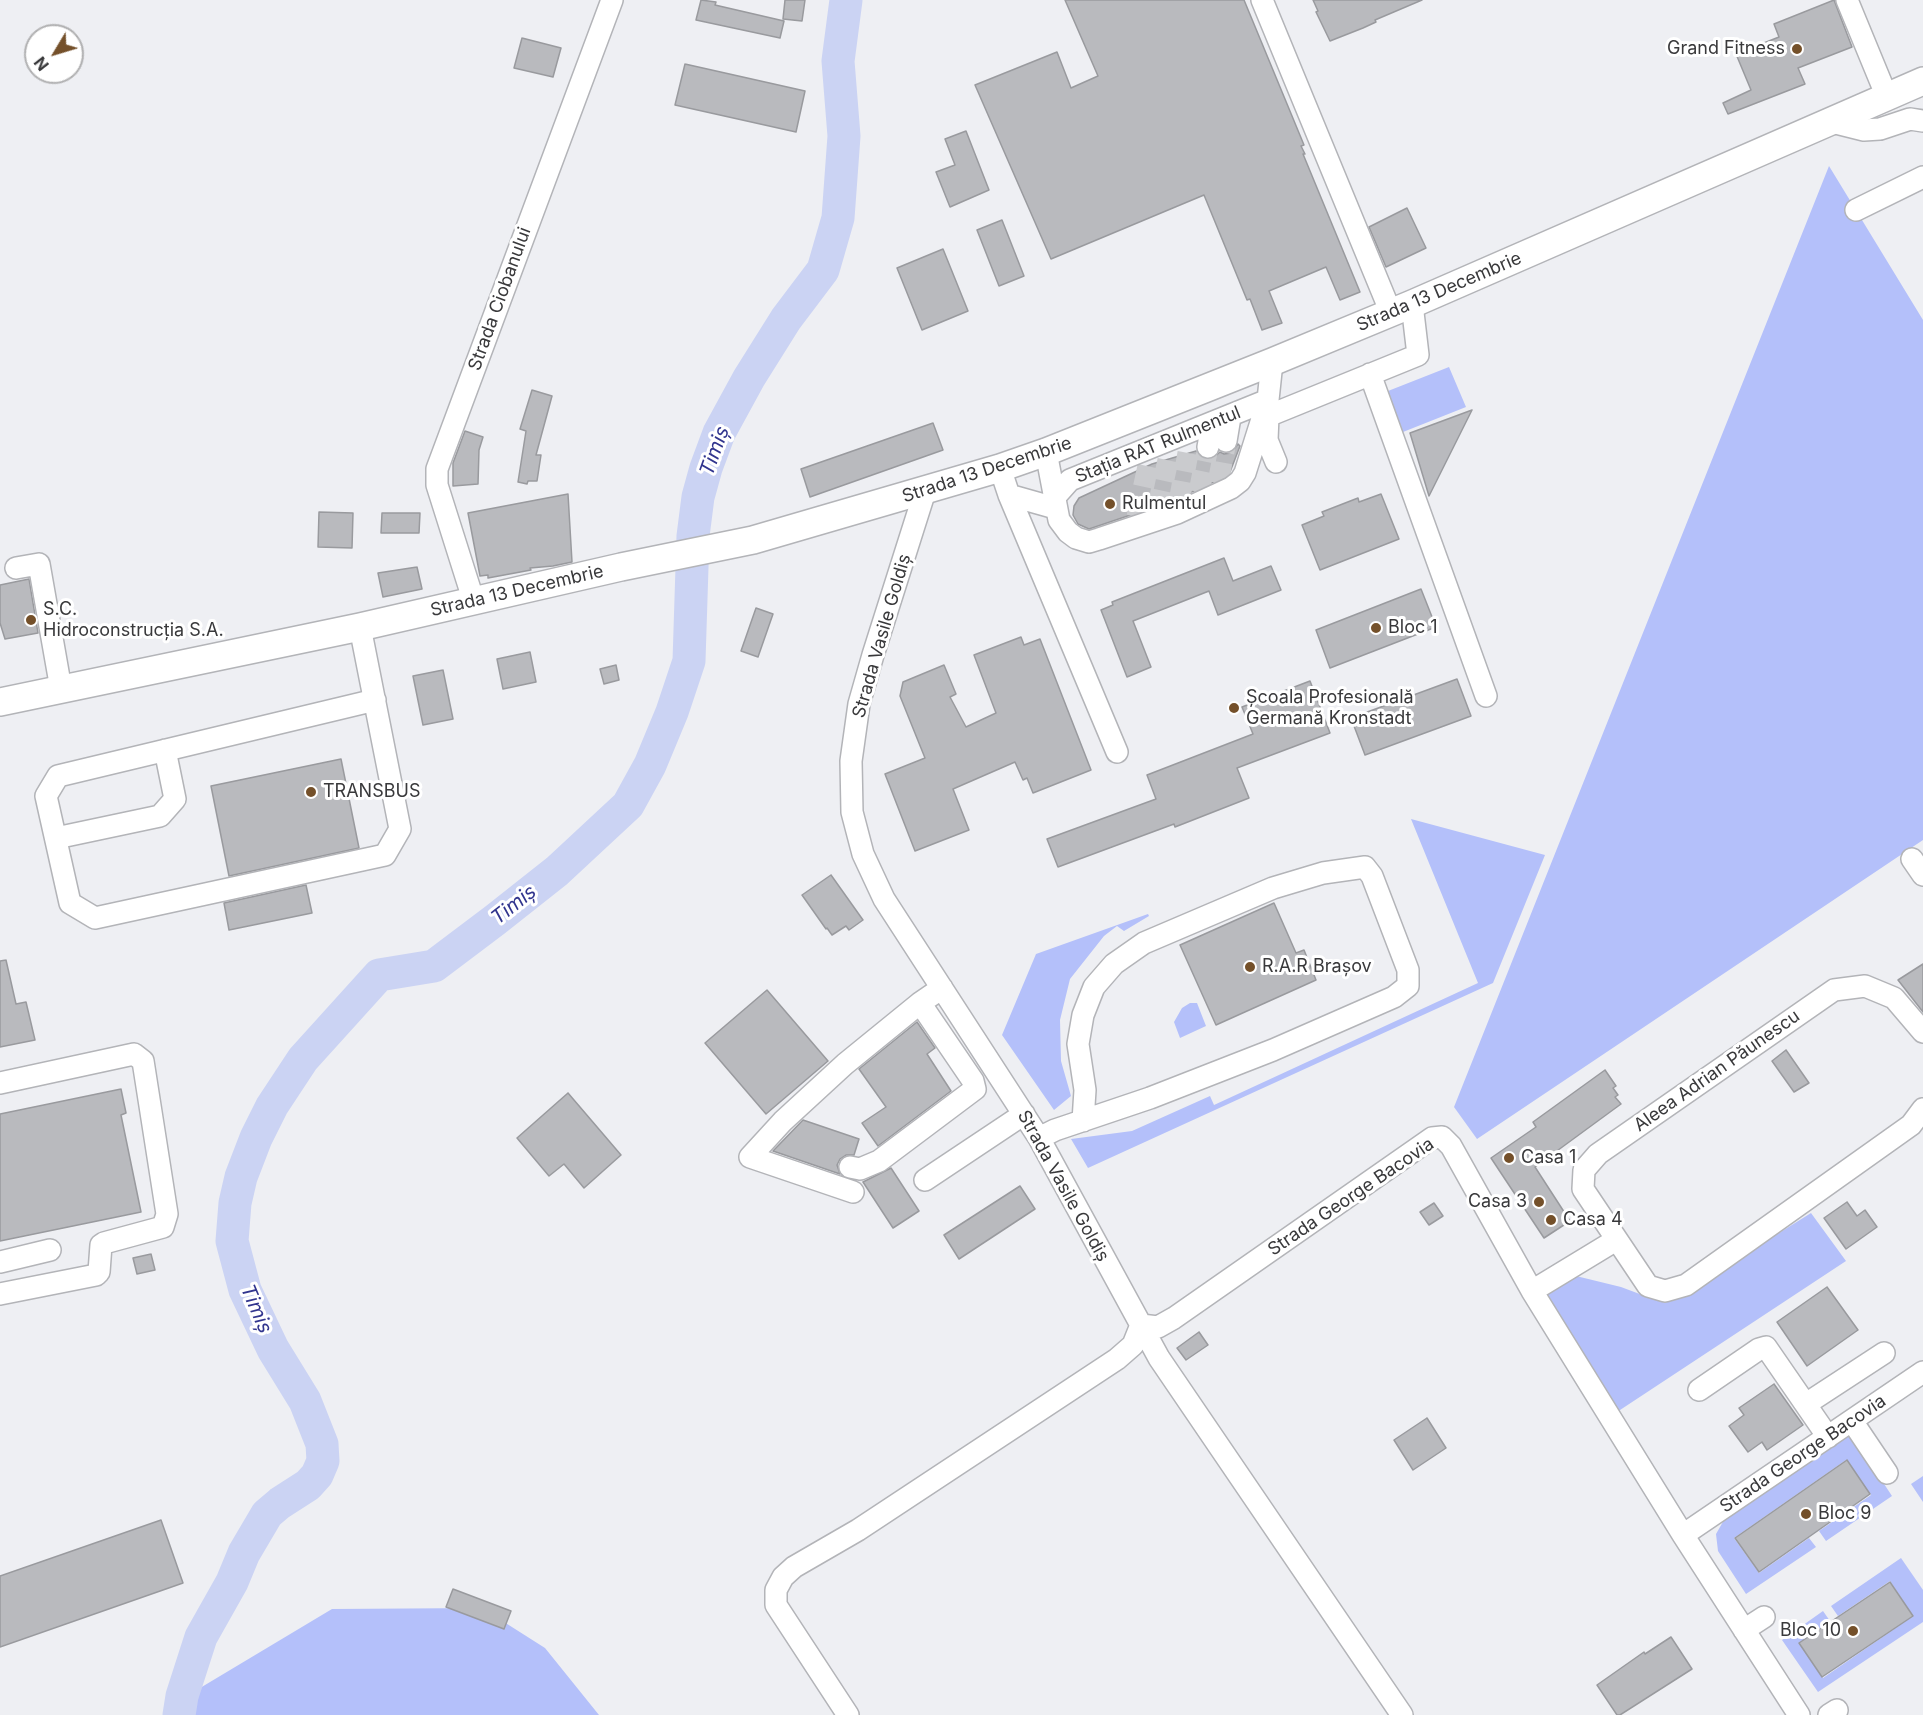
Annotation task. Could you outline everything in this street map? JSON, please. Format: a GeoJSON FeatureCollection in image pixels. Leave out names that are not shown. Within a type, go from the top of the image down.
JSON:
{"type":"FeatureCollection","features":[{"type":"Feature","properties":{"kind":"main road","name":"Strada 13 Decembrie"},"geometry":{"type":"LineString","coordinates":[[0,702],[360,627],[621,567],[753,540],[1000,468],[1046,452],[1402,308],[1923,81]]}},
{"type":"Feature","properties":{"kind":"street","name":"Strada Ciobanului"},"geometry":{"type":"LineString","coordinates":[[474,602],[437,485],[437,469],[612,0]]}},
{"type":"Feature","properties":{"kind":"street"},"geometry":{"type":"LineString","coordinates":[[1263,0],[1402,308],[1418,355],[1370,374],[1268,408],[1267,440],[1276,462]]}},
{"type":"Feature","properties":{"kind":"street"},"geometry":{"type":"LineString","coordinates":[[1847,0],[1887,97]]}},
{"type":"Feature","properties":{"kind":"street"},"geometry":{"type":"LineString","coordinates":[[1832,122],[1864,130],[1880,129],[1910,119],[1923,121]]}},
{"type":"Feature","properties":{"kind":"street"},"geometry":{"type":"LineString","coordinates":[[1856,210],[1923,177]]}},
{"type":"Feature","properties":{"kind":"street","name":"Stația RAT Rulmentul"},"geometry":{"type":"LineString","coordinates":[[1046,452],[1059,520],[1076,538],[1089,542],[1231,488],[1240,481],[1245,473],[1268,408],[1272,362]]}},
{"type":"Feature","properties":{"kind":"street"},"geometry":{"type":"LineString","coordinates":[[1370,374],[1486,696]]}},
{"type":"Feature","properties":{"kind":"street","name":"Stația RAT Rulmentul"},"geometry":{"type":"LineString","coordinates":[[1054,503],[1070,480],[1181,449],[1221,420],[1268,408]]}},
{"type":"Feature","properties":{"kind":"street"},"geometry":{"type":"LineString","coordinates":[[1181,449],[1221,420]]}},
{"type":"Feature","properties":{"kind":"street"},"geometry":{"type":"LineString","coordinates":[[1000,468],[1009,495],[1117,752]]}},
{"type":"Feature","properties":{"kind":"street","name":"Strada Vasile Goldiș"},"geometry":{"type":"LineString","coordinates":[[925,491],[859,704],[850,761],[852,812],[863,854],[884,899],[1039,1138],[1159,1358],[1402,1715]]}},
{"type":"Feature","properties":{"kind":"street"},"geometry":{"type":"LineString","coordinates":[[1009,495],[1054,503]]}},
{"type":"Feature","properties":{"kind":"street"},"geometry":{"type":"LineString","coordinates":[[16,568],[39,564],[61,689]]}},
{"type":"Feature","properties":{"kind":"street"},"geometry":{"type":"LineString","coordinates":[[360,627],[375,700],[400,829],[385,855],[94,918],[70,903],[46,796],[58,776],[375,700]]}},
{"type":"Feature","properties":{"kind":"street"},"geometry":{"type":"LineString","coordinates":[[56,838],[160,816],[175,799],[165,750]]}},
{"type":"Feature","properties":{"kind":"street"},"geometry":{"type":"LineString","coordinates":[[1039,1138],[1273,1050],[1394,997],[1408,986],[1408,970],[1372,876],[1365,867],[1323,873],[1273,888],[1144,943],[1114,964],[1094,987],[1083,1015],[1078,1044],[1085,1090],[1083,1121]]}},
{"type":"Feature","properties":{"kind":"street","name":"Aleea Adrian Păunescu"},"geometry":{"type":"LineString","coordinates":[[1923,1030],[1894,998],[1865,986],[1834,990],[1598,1154],[1584,1170],[1582,1189],[1648,1286],[1665,1291],[1686,1285],[1911,1125],[1923,1109]]}},
{"type":"Feature","properties":{"kind":"street"},"geometry":{"type":"LineString","coordinates":[[853,1192],[750,1157],[783,1121],[845,1064],[942,988]]}},
{"type":"Feature","properties":{"kind":"street"},"geometry":{"type":"LineString","coordinates":[[850,1167],[860,1169],[879,1161],[975,1089],[973,1081],[920,1004]]}},
{"type":"Feature","properties":{"kind":"street"},"geometry":{"type":"LineString","coordinates":[[960,1063],[980,1048]]}},
{"type":"Feature","properties":{"kind":"street"},"geometry":{"type":"LineString","coordinates":[[0,1083],[134,1054],[143,1061],[167,1214],[163,1227],[101,1245],[99,1272],[96,1275],[0,1294]]}},
{"type":"Feature","properties":{"kind":"street"},"geometry":{"type":"LineString","coordinates":[[926,1180],[1024,1114]]}},
{"type":"Feature","properties":{"kind":"street","name":"Strada George Bacovia"},"geometry":{"type":"LineString","coordinates":[[1141,1325],[1158,1327],[1174,1318],[1432,1138],[1442,1137],[1451,1146],[1532,1291],[1683,1535],[1799,1715]]}},
{"type":"Feature","properties":{"kind":"street"},"geometry":{"type":"LineString","coordinates":[[1532,1291],[1616,1240]]}},
{"type":"Feature","properties":{"kind":"street"},"geometry":{"type":"LineString","coordinates":[[0,1262],[50,1250]]}},
{"type":"Feature","properties":{"kind":"street"},"geometry":{"type":"LineString","coordinates":[[848,1715],[776,1605],[776,1590],[783,1577],[794,1567],[858,1530],[1117,1359],[1133,1345],[1141,1325]]}},
{"type":"Feature","properties":{"kind":"street"},"geometry":{"type":"LineString","coordinates":[[1699,1390],[1759,1349],[1766,1347],[1828,1437]]}},
{"type":"Feature","properties":{"kind":"street"},"geometry":{"type":"LineString","coordinates":[[1806,1404],[1884,1353]]}},
{"type":"Feature","properties":{"kind":"street","name":"Strada George Bacovia"},"geometry":{"type":"LineString","coordinates":[[1683,1535],[1923,1372]]}},
{"type":"Feature","properties":{"kind":"street"},"geometry":{"type":"LineString","coordinates":[[1851,1420],[1887,1473]]}},
{"type":"Feature","properties":{"kind":"street"},"geometry":{"type":"LineString","coordinates":[[1744,1630],[1764,1617]]}},
{"type":"Feature","properties":{"kind":"shaded area"},"geometry":{"type":"Polygon","coordinates":[[[1829,166],[1923,320],[1923,840],[1477,1139],[1454,1107],[1829,166]]]}},
{"type":"Feature","properties":{"kind":"shaded area"},"geometry":{"type":"Polygon","coordinates":[[[1449,367],[1466,407],[1403,432],[1388,391],[1449,367]]]}},
{"type":"Feature","properties":{"kind":"shaded area"},"geometry":{"type":"Polygon","coordinates":[[[1411,819],[1545,855],[1493,983],[1088,1168],[1071,1139],[1132,1131],[1210,1096],[1214,1105],[1478,983],[1411,819]]]}},
{"type":"Feature","properties":{"kind":"shaded area"},"geometry":{"type":"Polygon","coordinates":[[[1148,914],[1149,916],[1124,931],[1117,926],[1104,936],[1070,979],[1060,1020],[1061,1061],[1071,1096],[1054,1110],[1002,1035],[1036,954],[1148,914]]]}},
{"type":"Feature","properties":{"kind":"shaded area"},"geometry":{"type":"Polygon","coordinates":[[[1190,1003],[1197,1003],[1206,1026],[1180,1038],[1174,1022],[1182,1008],[1190,1003]]]}},
{"type":"Feature","properties":{"kind":"shaded area"},"geometry":{"type":"Polygon","coordinates":[[[1811,1213],[1846,1261],[1617,1412],[1542,1293],[1576,1276],[1621,1287],[1653,1299],[1683,1293],[1811,1213]]]}},
{"type":"Feature","properties":{"kind":"shaded area"},"geometry":{"type":"Polygon","coordinates":[[[1851,1434],[1892,1496],[1826,1541],[1819,1531],[1871,1495],[1846,1460],[1734,1538],[1759,1573],[1809,1538],[1816,1547],[1746,1594],[1718,1551],[1716,1534],[1724,1520],[1851,1434]]]}},
{"type":"Feature","properties":{"kind":"shaded area"},"geometry":{"type":"Polygon","coordinates":[[[1923,1476],[1923,1502],[1911,1484],[1923,1476]]]}},
{"type":"Feature","properties":{"kind":"shaded area"},"geometry":{"type":"Polygon","coordinates":[[[1901,1558],[1923,1590],[1923,1622],[1818,1692],[1782,1640],[1823,1611],[1830,1621],[1799,1643],[1823,1678],[1913,1616],[1890,1581],[1838,1616],[1831,1606],[1901,1558]]]}},
{"type":"Feature","properties":{"kind":"shaded area"},"geometry":{"type":"Polygon","coordinates":[[[482,1608],[545,1648],[599,1715],[176,1715],[190,1694],[332,1609],[482,1608]]]}},
{"type":"Feature","properties":{"kind":"building"},"geometry":{"type":"Polygon","coordinates":[[[701,0],[784,21],[780,38],[696,20],[701,0]]]}},
{"type":"Feature","properties":{"kind":"building"},"geometry":{"type":"Polygon","coordinates":[[[785,0],[805,0],[802,21],[783,19],[785,0]]]}},
{"type":"Feature","properties":{"kind":"building"},"geometry":{"type":"Polygon","coordinates":[[[1065,0],[1244,0],[1304,145],[1301,146],[1305,154],[1303,154],[1360,292],[1340,300],[1326,267],[1269,291],[1282,323],[1262,330],[1250,299],[1247,300],[1204,195],[1051,259],[975,85],[1057,52],[1071,88],[1098,76],[1065,0]]]}},
{"type":"Feature","properties":{"kind":"building"},"geometry":{"type":"Polygon","coordinates":[[[1313,0],[1422,0],[1330,41],[1316,12],[1318,11],[1313,0]]]}},
{"type":"Feature","properties":{"kind":"building","name":"Grand Fitness"},"geometry":{"type":"Polygon","coordinates":[[[1834,0],[1852,47],[1798,68],[1805,84],[1728,114],[1723,103],[1751,90],[1736,54],[1779,37],[1774,24],[1834,0]]]}},
{"type":"Feature","properties":{"kind":"building"},"geometry":{"type":"Polygon","coordinates":[[[522,38],[561,48],[553,77],[514,68],[522,38]]]}},
{"type":"Feature","properties":{"kind":"building"},"geometry":{"type":"Polygon","coordinates":[[[685,64],[805,91],[796,132],[675,105],[685,64]]]}},
{"type":"Feature","properties":{"kind":"building"},"geometry":{"type":"Polygon","coordinates":[[[966,131],[989,190],[950,207],[936,172],[955,165],[945,139],[966,131]]]}},
{"type":"Feature","properties":{"kind":"building"},"geometry":{"type":"Polygon","coordinates":[[[1407,208],[1426,248],[1386,267],[1369,227],[1407,208]]]}},
{"type":"Feature","properties":{"kind":"building"},"geometry":{"type":"Polygon","coordinates":[[[1002,220],[1024,276],[999,286],[977,230],[1002,220]]]}},
{"type":"Feature","properties":{"kind":"building"},"geometry":{"type":"Polygon","coordinates":[[[943,249],[968,311],[922,330],[897,268],[943,249]]]}},
{"type":"Feature","properties":{"kind":"building"},"geometry":{"type":"Polygon","coordinates":[[[532,390],[552,396],[536,455],[541,455],[537,481],[528,481],[527,484],[518,482],[526,431],[520,429],[532,390]]]}},
{"type":"Feature","properties":{"kind":"building"},"geometry":{"type":"Polygon","coordinates":[[[1472,410],[1429,496],[1410,433],[1472,410]]]}},
{"type":"Feature","properties":{"kind":"building"},"geometry":{"type":"Polygon","coordinates":[[[933,423],[943,450],[810,497],[801,469],[933,423]]]}},
{"type":"Feature","properties":{"kind":"building"},"geometry":{"type":"Polygon","coordinates":[[[465,431],[483,437],[479,450],[478,484],[453,486],[453,463],[465,431]]]}},
{"type":"Feature","properties":{"kind":"building"},"geometry":{"type":"Polygon","coordinates":[[[1238,444],[1240,446],[1230,472],[1172,501],[1089,529],[1078,524],[1073,515],[1074,506],[1079,498],[1152,464],[1196,451],[1200,457],[1212,459],[1220,452],[1231,453],[1238,444]]]}},
{"type":"Feature","properties":{"kind":"building"},"geometry":{"type":"Polygon","coordinates":[[[568,494],[572,562],[530,568],[531,570],[488,578],[488,575],[480,576],[468,513],[568,494]]]}},
{"type":"Feature","properties":{"kind":"building"},"geometry":{"type":"Polygon","coordinates":[[[1381,494],[1399,539],[1320,570],[1302,525],[1324,516],[1322,512],[1358,498],[1359,502],[1381,494]]]}},
{"type":"Feature","properties":{"kind":"building"},"geometry":{"type":"Polygon","coordinates":[[[319,512],[353,513],[352,548],[318,547],[319,512]]]}},
{"type":"Feature","properties":{"kind":"building"},"geometry":{"type":"Polygon","coordinates":[[[382,513],[420,513],[419,533],[381,533],[382,513]]]}},
{"type":"Feature","properties":{"kind":"building"},"geometry":{"type":"Polygon","coordinates":[[[1224,558],[1233,581],[1271,566],[1281,590],[1218,615],[1209,591],[1133,621],[1151,667],[1127,677],[1101,610],[1113,605],[1112,602],[1224,558]]]}},
{"type":"Feature","properties":{"kind":"building"},"geometry":{"type":"Polygon","coordinates":[[[417,567],[422,589],[383,597],[378,573],[417,567]]]}},
{"type":"Feature","properties":{"kind":"building"},"geometry":{"type":"Polygon","coordinates":[[[29,579],[38,633],[5,639],[0,623],[0,585],[29,579]]]}},
{"type":"Feature","properties":{"kind":"building","name":"Bloc 1"},"geometry":{"type":"Polygon","coordinates":[[[1421,589],[1436,627],[1330,668],[1316,630],[1421,589]]]}},
{"type":"Feature","properties":{"kind":"building"},"geometry":{"type":"Polygon","coordinates":[[[756,608],[773,614],[758,657],[741,651],[756,608]]]}},
{"type":"Feature","properties":{"kind":"building"},"geometry":{"type":"Polygon","coordinates":[[[1021,637],[1024,645],[1040,639],[1091,770],[1033,793],[1027,778],[1023,780],[1015,762],[953,789],[969,830],[915,851],[885,774],[925,758],[900,696],[903,682],[944,665],[956,694],[950,697],[966,727],[996,713],[974,655],[1021,637]]]}},
{"type":"Feature","properties":{"kind":"building"},"geometry":{"type":"Polygon","coordinates":[[[530,652],[536,682],[503,689],[497,659],[530,652]]]}},
{"type":"Feature","properties":{"kind":"building"},"geometry":{"type":"Polygon","coordinates":[[[616,665],[619,680],[604,684],[600,669],[616,665]]]}},
{"type":"Feature","properties":{"kind":"building"},"geometry":{"type":"Polygon","coordinates":[[[443,670],[453,719],[423,725],[413,676],[443,670]]]}},
{"type":"Feature","properties":{"kind":"building"},"geometry":{"type":"Polygon","coordinates":[[[1457,679],[1471,716],[1365,755],[1351,718],[1457,679]]]}},
{"type":"Feature","properties":{"kind":"building"},"geometry":{"type":"Polygon","coordinates":[[[1310,681],[1330,733],[1237,768],[1249,798],[1175,827],[1174,824],[1058,867],[1047,839],[1156,799],[1147,775],[1253,734],[1242,707],[1310,681]]]}},
{"type":"Feature","properties":{"kind":"building"},"geometry":{"type":"Polygon","coordinates":[[[341,759],[359,848],[229,876],[211,786],[341,759]]]}},
{"type":"Feature","properties":{"kind":"building"},"geometry":{"type":"Polygon","coordinates":[[[831,875],[863,920],[849,930],[846,926],[832,935],[802,895],[831,875]]]}},
{"type":"Feature","properties":{"kind":"building"},"geometry":{"type":"Polygon","coordinates":[[[306,885],[312,913],[229,930],[224,903],[306,885]]]}},
{"type":"Feature","properties":{"kind":"building","name":"R.A.R Brașov"},"geometry":{"type":"Polygon","coordinates":[[[1274,903],[1296,953],[1304,950],[1316,980],[1216,1025],[1180,945],[1274,903]]]}},
{"type":"Feature","properties":{"kind":"building"},"geometry":{"type":"Polygon","coordinates":[[[6,960],[16,1004],[26,1002],[35,1040],[0,1047],[0,961],[6,960]]]}},
{"type":"Feature","properties":{"kind":"building"},"geometry":{"type":"Polygon","coordinates":[[[1923,964],[1923,1012],[1898,980],[1923,964]]]}},
{"type":"Feature","properties":{"kind":"building"},"geometry":{"type":"Polygon","coordinates":[[[767,990],[828,1061],[766,1114],[705,1043],[767,990]]]}},
{"type":"Feature","properties":{"kind":"building"},"geometry":{"type":"Polygon","coordinates":[[[917,1022],[935,1048],[927,1054],[951,1091],[878,1146],[862,1123],[886,1107],[859,1069],[917,1022]]]}},
{"type":"Feature","properties":{"kind":"building"},"geometry":{"type":"Polygon","coordinates":[[[1786,1050],[1809,1083],[1794,1092],[1772,1061],[1786,1050]]]}},
{"type":"Feature","properties":{"kind":"building"},"geometry":{"type":"Polygon","coordinates":[[[1605,1070],[1616,1086],[1613,1088],[1618,1095],[1615,1097],[1621,1104],[1535,1167],[1570,1221],[1544,1238],[1491,1158],[1536,1127],[1533,1122],[1605,1070]]]}},
{"type":"Feature","properties":{"kind":"building"},"geometry":{"type":"Polygon","coordinates":[[[121,1089],[126,1113],[121,1115],[141,1212],[0,1241],[0,1114],[121,1089]]]}},
{"type":"Feature","properties":{"kind":"building"},"geometry":{"type":"Polygon","coordinates":[[[568,1093],[621,1155],[584,1188],[564,1164],[549,1176],[517,1138],[568,1093]]]}},
{"type":"Feature","properties":{"kind":"building"},"geometry":{"type":"Polygon","coordinates":[[[803,1120],[859,1139],[854,1155],[846,1155],[840,1159],[837,1165],[840,1174],[773,1151],[803,1120]]]}},
{"type":"Feature","properties":{"kind":"building"},"geometry":{"type":"Polygon","coordinates":[[[891,1168],[919,1211],[893,1228],[863,1182],[891,1168]]]}},
{"type":"Feature","properties":{"kind":"building"},"geometry":{"type":"Polygon","coordinates":[[[1020,1186],[1035,1209],[959,1259],[944,1235],[1020,1186]]]}},
{"type":"Feature","properties":{"kind":"building"},"geometry":{"type":"Polygon","coordinates":[[[1847,1202],[1857,1216],[1865,1210],[1877,1227],[1846,1249],[1824,1218],[1847,1202]]]}},
{"type":"Feature","properties":{"kind":"building"},"geometry":{"type":"Polygon","coordinates":[[[1434,1203],[1443,1216],[1429,1225],[1420,1212],[1434,1203]]]}},
{"type":"Feature","properties":{"kind":"building"},"geometry":{"type":"Polygon","coordinates":[[[151,1254],[155,1270],[137,1274],[133,1258],[151,1254]]]}},
{"type":"Feature","properties":{"kind":"building"},"geometry":{"type":"Polygon","coordinates":[[[1827,1287],[1858,1330],[1807,1366],[1777,1322],[1827,1287]]]}},
{"type":"Feature","properties":{"kind":"building"},"geometry":{"type":"Polygon","coordinates":[[[1199,1332],[1208,1345],[1186,1360],[1177,1348],[1199,1332]]]}},
{"type":"Feature","properties":{"kind":"building"},"geometry":{"type":"Polygon","coordinates":[[[1774,1384],[1803,1425],[1767,1450],[1762,1442],[1748,1452],[1729,1426],[1744,1415],[1739,1408],[1774,1384]]]}},
{"type":"Feature","properties":{"kind":"building"},"geometry":{"type":"Polygon","coordinates":[[[1427,1418],[1446,1448],[1413,1470],[1394,1440],[1427,1418]]]}},
{"type":"Feature","properties":{"kind":"building","name":"Bloc 9"},"geometry":{"type":"Polygon","coordinates":[[[1847,1460],[1870,1494],[1759,1572],[1735,1538],[1847,1460]]]}},
{"type":"Feature","properties":{"kind":"building"},"geometry":{"type":"Polygon","coordinates":[[[161,1520],[183,1583],[0,1647],[0,1576],[161,1520]]]}},
{"type":"Feature","properties":{"kind":"building","name":"Bloc 10"},"geometry":{"type":"Polygon","coordinates":[[[1890,1582],[1913,1616],[1822,1677],[1799,1643],[1890,1582]]]}},
{"type":"Feature","properties":{"kind":"building"},"geometry":{"type":"Polygon","coordinates":[[[453,1589],[511,1611],[504,1629],[446,1607],[453,1589]]]}},
{"type":"Feature","properties":{"kind":"building"},"geometry":{"type":"Polygon","coordinates":[[[1671,1637],[1692,1669],[1617,1715],[1597,1685],[1644,1652],[1645,1654],[1671,1637]]]}},
{"type":"Feature","properties":{"kind":"waterway","name":"Timiș"},"geometry":{"type":"LineString","coordinates":[[179,1715],[182,1696],[201,1637],[232,1582],[244,1553],[267,1514],[308,1485],[317,1475],[323,1461],[322,1444],[305,1401],[273,1349],[245,1290],[232,1241],[235,1203],[241,1177],[256,1138],[272,1106],[303,1059],[379,975],[434,966],[495,920],[557,871],[628,805],[650,765],[672,712],[689,661],[693,536],[698,497],[706,468],[719,433],[749,378],[786,319],[823,270],[838,218],[844,136],[838,61],[846,0]]}},
{"type":"Feature","properties":{"kind":"tunnel"},"geometry":{"type":"LineString","coordinates":[[1218,483],[1226,441]]}},
{"type":"Feature","properties":{"kind":"tunnel"},"geometry":{"type":"LineString","coordinates":[[1199,492],[1208,447]]}},
{"type":"Feature","properties":{"kind":"tunnel"},"geometry":{"type":"LineString","coordinates":[[1179,502],[1188,453]]}},
{"type":"Feature","properties":{"kind":"tunnel"},"geometry":{"type":"LineString","coordinates":[[1157,511],[1168,460]]}},
{"type":"Feature","properties":{"kind":"tunnel"},"geometry":{"type":"LineString","coordinates":[[1137,517],[1148,466]]}},
{"type":"Feature","properties":{"kind":"place","name":"Grand Fitness"},"geometry":{"type":"Point","coordinates":[1797,49]}},
{"type":"Feature","properties":{"kind":"place","name":"Rulmentul"},"geometry":{"type":"Point","coordinates":[1110,504]}},
{"type":"Feature","properties":{"kind":"place","name":"S.C. Hidroconstrucția S.A."},"geometry":{"type":"Point","coordinates":[31,620]}},
{"type":"Feature","properties":{"kind":"place","name":"Bloc 1"},"geometry":{"type":"Point","coordinates":[1376,628]}},
{"type":"Feature","properties":{"kind":"place","name":"Școala Profesională Germană Kronstadt"},"geometry":{"type":"Point","coordinates":[1234,708]}},
{"type":"Feature","properties":{"kind":"place","name":"TRANSBUS"},"geometry":{"type":"Point","coordinates":[311,792]}},
{"type":"Feature","properties":{"kind":"place","name":"R.A.R Brașov"},"geometry":{"type":"Point","coordinates":[1250,967]}},
{"type":"Feature","properties":{"kind":"place","name":"Casa 1"},"geometry":{"type":"Point","coordinates":[1509,1158]}},
{"type":"Feature","properties":{"kind":"place","name":"Casa 3"},"geometry":{"type":"Point","coordinates":[1539,1202]}},
{"type":"Feature","properties":{"kind":"place","name":"Casa 4"},"geometry":{"type":"Point","coordinates":[1551,1220]}},
{"type":"Feature","properties":{"kind":"place","name":"Bloc 9"},"geometry":{"type":"Point","coordinates":[1806,1514]}},
{"type":"Feature","properties":{"kind":"place","name":"Bloc 10"},"geometry":{"type":"Point","coordinates":[1853,1631]}}]}
